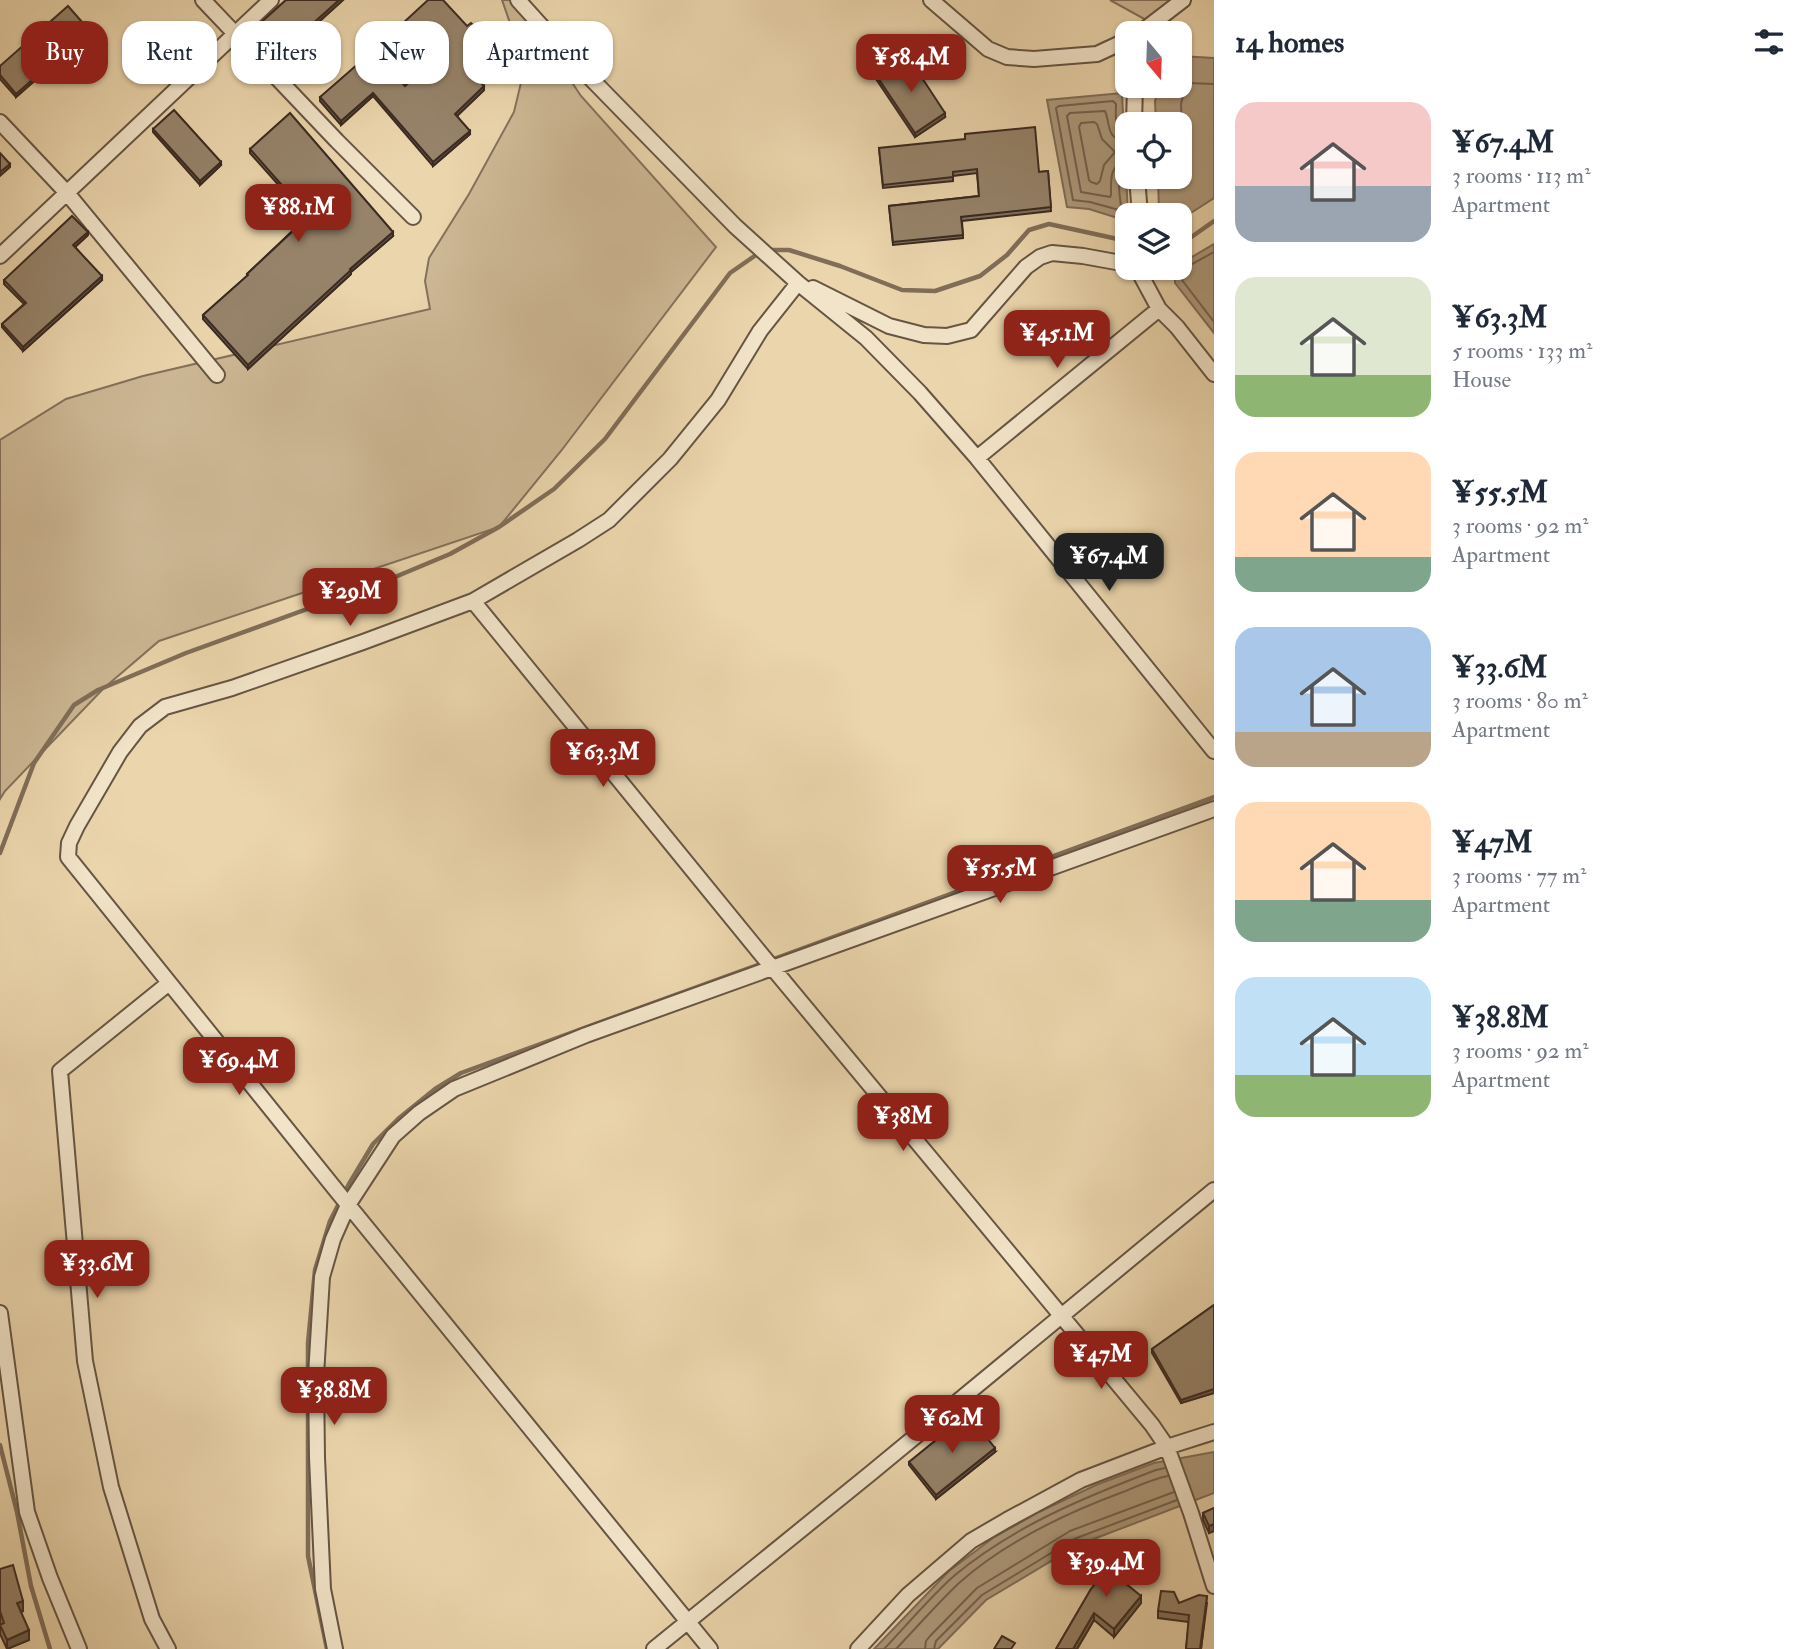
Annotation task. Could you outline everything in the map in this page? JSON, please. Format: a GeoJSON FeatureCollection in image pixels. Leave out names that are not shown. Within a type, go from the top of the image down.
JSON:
{"type":"FeatureCollection","features":[{"type":"Feature","properties":{"kind":"street"},"geometry":{"type":"LineString","coordinates":[[203,0],[231,29]]}},
{"type":"Feature","properties":{"kind":"street"},"geometry":{"type":"LineString","coordinates":[[249,21],[271,0]]}},
{"type":"Feature","properties":{"kind":"street"},"geometry":{"type":"LineString","coordinates":[[518,0],[563,50],[735,226],[798,283],[866,338],[920,393],[977,458],[1214,751]]}},
{"type":"Feature","properties":{"kind":"street"},"geometry":{"type":"LineString","coordinates":[[931,0],[988,49],[1007,57],[1034,59],[1097,54],[1115,46]]}},
{"type":"Feature","properties":{"kind":"street"},"geometry":{"type":"LineString","coordinates":[[1156,21],[1183,0]]}},
{"type":"Feature","properties":{"kind":"street"},"geometry":{"type":"LineString","coordinates":[[0,256],[231,39]]}},
{"type":"Feature","properties":{"kind":"street"},"geometry":{"type":"LineString","coordinates":[[283,84],[414,216]]}},
{"type":"Feature","properties":{"kind":"street"},"geometry":{"type":"LineString","coordinates":[[0,122],[67,193],[217,375]]}},
{"type":"Feature","properties":{"kind":"street"},"geometry":{"type":"LineString","coordinates":[[798,283],[819,290],[889,326],[924,335],[947,336],[971,330],[1026,267],[1040,257],[1052,253],[1115,262]]}},
{"type":"Feature","properties":{"kind":"street"},"geometry":{"type":"LineString","coordinates":[[1143,280],[1159,309],[1177,327],[1214,374]]}},
{"type":"Feature","properties":{"kind":"street"},"geometry":{"type":"LineString","coordinates":[[710,1649],[68,857],[69,843],[77,826],[120,752],[140,726],[165,706],[232,688],[473,601],[609,520],[670,459],[718,400],[760,331],[798,283]]}},
{"type":"Feature","properties":{"kind":"street"},"geometry":{"type":"LineString","coordinates":[[977,458],[1159,309]]}},
{"type":"Feature","properties":{"kind":"street"},"geometry":{"type":"LineString","coordinates":[[473,601],[761,954],[1152,1425],[1167,1447],[1214,1586]]}},
{"type":"Feature","properties":{"kind":"street"},"geometry":{"type":"LineString","coordinates":[[335,1649],[323,1589],[317,1458],[316,1375],[322,1277],[333,1239],[348,1204],[393,1136],[419,1113],[454,1089],[586,1035],[1214,809]]}},
{"type":"Feature","properties":{"kind":"street"},"geometry":{"type":"LineString","coordinates":[[168,1649],[152,1619],[111,1488],[85,1360],[60,1071],[169,983]]}},
{"type":"Feature","properties":{"kind":"street"},"geometry":{"type":"LineString","coordinates":[[654,1649],[1214,1190]]}},
{"type":"Feature","properties":{"kind":"street"},"geometry":{"type":"LineString","coordinates":[[0,1313],[27,1512],[79,1649]]}},
{"type":"Feature","properties":{"kind":"street"},"geometry":{"type":"LineString","coordinates":[[858,1649],[908,1595],[971,1541],[1081,1480],[1214,1432]]}},
{"type":"Feature","properties":{"kind":"shaded area"},"geometry":{"type":"Polygon","coordinates":[[[502,0],[521,0],[532,21],[509,21],[502,0]]]}},
{"type":"Feature","properties":{"kind":"shaded area"},"geometry":{"type":"Polygon","coordinates":[[[1110,0],[1181,0],[1148,21],[1110,0]]]}},
{"type":"Feature","properties":{"kind":"shaded area"},"geometry":{"type":"Polygon","coordinates":[[[521,84],[573,84],[716,247],[561,451],[499,527],[159,641],[104,688],[0,799],[0,440],[66,399],[143,376],[430,309],[425,281],[429,258],[469,194],[514,112],[521,84]]]}},
{"type":"Feature","properties":{"kind":"water"},"geometry":{"type":"Polygon","coordinates":[[[1192,57],[1214,58],[1214,198],[1192,212],[1192,203],[1159,203],[1158,189],[1192,189],[1192,112],[1155,112],[1156,98],[1192,98],[1192,57]]]}},
{"type":"Feature","properties":{"kind":"water"},"geometry":{"type":"Polygon","coordinates":[[[1115,94],[1115,98],[1122,98],[1123,112],[1115,112],[1115,189],[1127,189],[1127,203],[1115,203],[1115,217],[1089,209],[1067,207],[1047,100],[1115,94]]]}},
{"type":"Feature","properties":{"kind":"water"},"geometry":{"type":"Polygon","coordinates":[[[1214,244],[1214,333],[1175,283],[1175,280],[1192,280],[1192,257],[1214,244]]]}},
{"type":"Feature","properties":{"kind":"water"},"geometry":{"type":"Polygon","coordinates":[[[1214,1452],[1214,1493],[1078,1545],[986,1600],[938,1649],[874,1649],[949,1571],[993,1538],[1096,1485],[1154,1463],[1214,1452]]]}},
{"type":"Feature","properties":{"kind":"building"},"geometry":{"type":"Polygon","coordinates":[[[286,0],[339,0],[316,21],[263,21],[286,0]]]}},
{"type":"Feature","properties":{"kind":"building"},"geometry":{"type":"Polygon","coordinates":[[[428,0],[443,0],[463,22],[463,84],[484,86],[455,114],[470,131],[433,162],[373,93],[341,121],[320,97],[335,84],[341,84],[341,79],[355,67],[355,84],[449,84],[449,21],[405,21],[428,0]]]}},
{"type":"Feature","properties":{"kind":"building"},"geometry":{"type":"Polygon","coordinates":[[[68,6],[81,21],[51,21],[68,6]]]}},
{"type":"Feature","properties":{"kind":"building"},"geometry":{"type":"Polygon","coordinates":[[[21,47],[21,84],[27,84],[16,94],[0,75],[0,66],[21,47]]]}},
{"type":"Feature","properties":{"kind":"building"},"geometry":{"type":"Polygon","coordinates":[[[907,55],[945,113],[915,133],[876,75],[907,55]]]}},
{"type":"Feature","properties":{"kind":"building"},"geometry":{"type":"Polygon","coordinates":[[[174,110],[221,162],[200,181],[153,129],[174,110]]]}},
{"type":"Feature","properties":{"kind":"building"},"geometry":{"type":"Polygon","coordinates":[[[290,113],[393,232],[248,365],[203,315],[309,216],[250,149],[290,113]]]}},
{"type":"Feature","properties":{"kind":"building"},"geometry":{"type":"Polygon","coordinates":[[[1035,127],[1039,172],[1048,171],[1051,207],[961,217],[963,235],[893,242],[889,206],[979,196],[977,169],[953,172],[953,177],[883,185],[879,148],[965,139],[965,134],[1035,127]]]}},
{"type":"Feature","properties":{"kind":"building"},"geometry":{"type":"Polygon","coordinates":[[[0,153],[10,164],[0,172],[0,153]]]}},
{"type":"Feature","properties":{"kind":"building"},"geometry":{"type":"Polygon","coordinates":[[[72,216],[88,232],[73,245],[102,276],[23,347],[2,324],[26,303],[4,280],[72,216]]]}},
{"type":"Feature","properties":{"kind":"building"},"geometry":{"type":"Polygon","coordinates":[[[1214,1305],[1214,1389],[1181,1400],[1152,1349],[1214,1305]]]}},
{"type":"Feature","properties":{"kind":"building"},"geometry":{"type":"Polygon","coordinates":[[[968,1414],[995,1448],[936,1495],[909,1462],[968,1414]]]}},
{"type":"Feature","properties":{"kind":"building"},"geometry":{"type":"Polygon","coordinates":[[[1214,1508],[1214,1524],[1209,1526],[1203,1513],[1214,1508]]]}},
{"type":"Feature","properties":{"kind":"building"},"geometry":{"type":"Polygon","coordinates":[[[1138,1546],[1146,1558],[1119,1578],[1141,1596],[1114,1629],[1094,1613],[1073,1649],[1056,1649],[1091,1589],[1108,1567],[1138,1546]]]}},
{"type":"Feature","properties":{"kind":"building"},"geometry":{"type":"Polygon","coordinates":[[[13,1565],[23,1601],[17,1603],[29,1630],[7,1640],[0,1625],[4,1623],[0,1611],[0,1569],[13,1565]]]}},
{"type":"Feature","properties":{"kind":"building"},"geometry":{"type":"Polygon","coordinates":[[[1161,1591],[1174,1592],[1179,1603],[1199,1595],[1207,1596],[1200,1649],[1186,1649],[1189,1615],[1158,1611],[1161,1591]]]}},
{"type":"Feature","properties":{"kind":"building"},"geometry":{"type":"Polygon","coordinates":[[[1002,1636],[1015,1643],[1011,1649],[994,1649],[1002,1636]]]}},
{"type":"Feature","properties":{"kind":"waterway"},"geometry":{"type":"LineString","coordinates":[[1192,237],[1214,221]]}},
{"type":"Feature","properties":{"kind":"waterway"},"geometry":{"type":"LineString","coordinates":[[767,250],[789,250],[902,290],[935,291],[980,276],[1007,255],[1029,230],[1049,224],[1115,239]]}},
{"type":"Feature","properties":{"kind":"waterway"},"geometry":{"type":"LineString","coordinates":[[0,853],[34,763],[74,705],[98,690],[186,653],[395,577],[450,554],[499,527],[554,489],[605,439],[730,273],[759,253]]}},
{"type":"Feature","properties":{"kind":"waterway"},"geometry":{"type":"LineString","coordinates":[[771,960],[1214,797]]}},
{"type":"Feature","properties":{"kind":"waterway"},"geometry":{"type":"LineString","coordinates":[[327,1649],[308,1556],[308,1343],[315,1270],[330,1221],[373,1144],[398,1119],[435,1089],[461,1073],[763,963]]}},
{"type":"Feature","properties":{"kind":"waterway"},"geometry":{"type":"LineString","coordinates":[[0,1445],[17,1512],[31,1586],[50,1649]]}}]}
